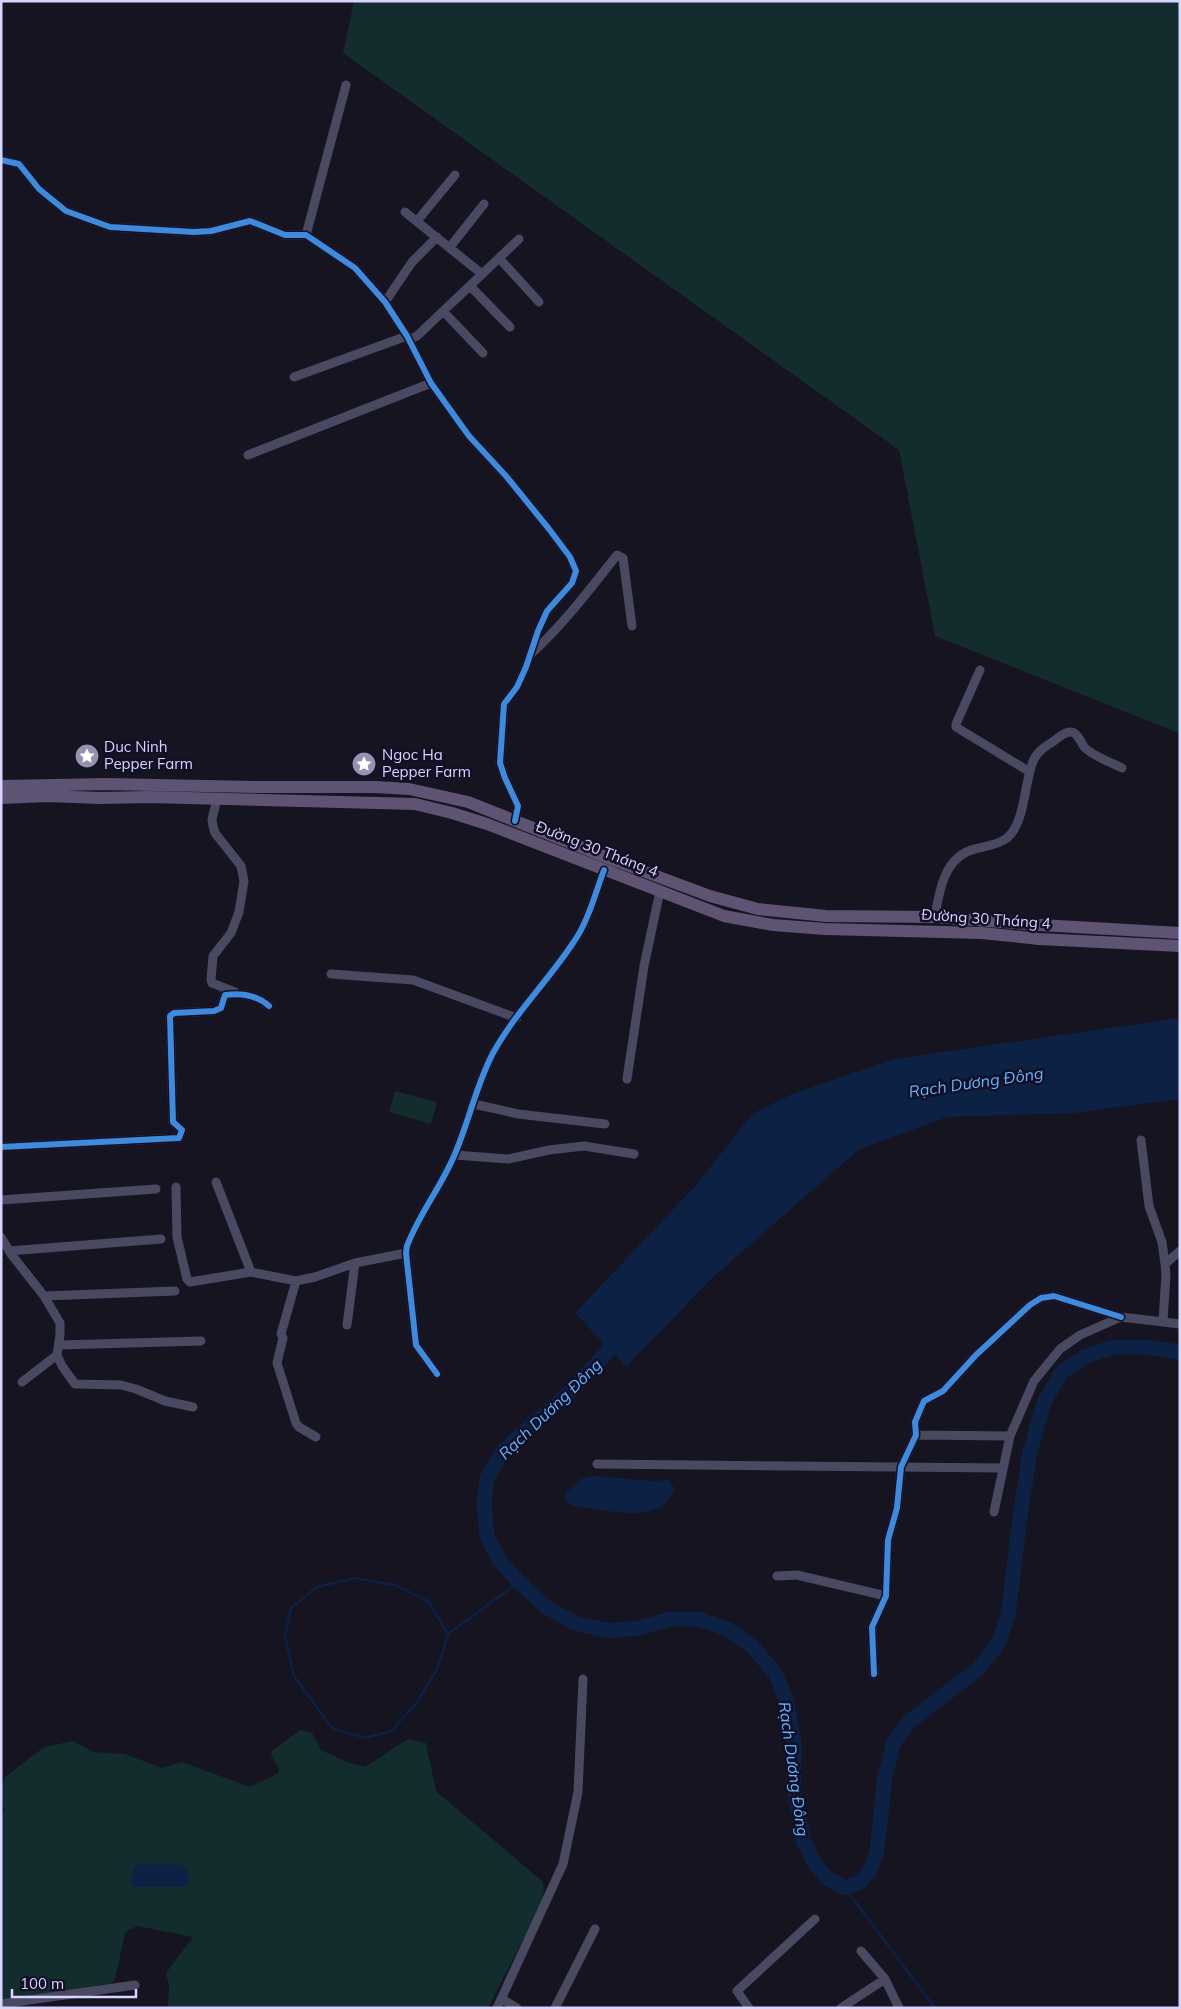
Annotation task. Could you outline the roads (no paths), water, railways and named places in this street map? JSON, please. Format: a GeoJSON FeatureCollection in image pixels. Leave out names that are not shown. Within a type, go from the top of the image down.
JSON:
{"type":"FeatureCollection","features":[{"type":"Feature","properties":{"kind":"main road","name":"Đường 30 Tháng 4"},"geometry":{"type":"LineString","coordinates":[[1,786],[106,784],[415,804],[452,813],[606,864],[758,909],[826,916],[935,916],[1040,925],[1180,933]]}},
{"type":"Feature","properties":{"kind":"main road","name":"Đường 30 Tháng 4"},"geometry":{"type":"LineString","coordinates":[[1,798],[48,796],[217,799],[259,794],[376,787],[409,789],[468,802],[515,821],[660,892],[724,916],[773,925],[825,929],[982,933],[1039,939],[1180,946]]}},
{"type":"Feature","properties":{"kind":"main road"},"geometry":{"type":"LineString","coordinates":[[376,787],[376,802]]}},
{"type":"Feature","properties":{"kind":"main road"},"geometry":{"type":"LineString","coordinates":[[825,929],[826,916]]}},
{"type":"Feature","properties":{"kind":"main road"},"geometry":{"type":"LineString","coordinates":[[1039,939],[1040,925]]}},
{"type":"Feature","properties":{"kind":"street"},"geometry":{"type":"LineString","coordinates":[[306,235],[346,85]]}},
{"type":"Feature","properties":{"kind":"street"},"geometry":{"type":"LineString","coordinates":[[1,160],[19,164],[39,189],[66,211],[110,227],[194,232],[211,231],[250,221],[285,235],[306,235],[355,268],[385,302],[408,338],[431,383],[469,436],[506,476],[549,529],[574,565],[575,576],[572,583],[547,611],[517,687],[504,704],[500,763],[518,806],[515,821]]}},
{"type":"Feature","properties":{"kind":"street"},"geometry":{"type":"LineString","coordinates":[[417,222],[455,175]]}},
{"type":"Feature","properties":{"kind":"street"},"geometry":{"type":"LineString","coordinates":[[450,247],[484,204]]}},
{"type":"Feature","properties":{"kind":"street"},"geometry":{"type":"LineString","coordinates":[[405,212],[482,274]]}},
{"type":"Feature","properties":{"kind":"street"},"geometry":{"type":"LineString","coordinates":[[385,302],[412,262],[437,237]]}},
{"type":"Feature","properties":{"kind":"street"},"geometry":{"type":"LineString","coordinates":[[294,377],[416,336],[519,239]]}},
{"type":"Feature","properties":{"kind":"street"},"geometry":{"type":"LineString","coordinates":[[499,258],[539,302]]}},
{"type":"Feature","properties":{"kind":"street"},"geometry":{"type":"LineString","coordinates":[[470,286],[510,327]]}},
{"type":"Feature","properties":{"kind":"street"},"geometry":{"type":"LineString","coordinates":[[443,311],[483,353]]}},
{"type":"Feature","properties":{"kind":"street"},"geometry":{"type":"LineString","coordinates":[[248,454],[431,383]]}},
{"type":"Feature","properties":{"kind":"street"},"geometry":{"type":"LineString","coordinates":[[531,654],[561,623],[617,555],[623,558],[632,626]]}},
{"type":"Feature","properties":{"kind":"street"},"geometry":{"type":"LineString","coordinates":[[980,670],[956,728],[1030,772]]}},
{"type":"Feature","properties":{"kind":"street"},"geometry":{"type":"LineString","coordinates":[[935,916],[943,883],[956,858],[964,852],[998,843],[1008,838],[1014,830],[1024,802],[1034,758],[1041,750],[1070,732],[1074,733],[1090,752],[1122,768]]}},
{"type":"Feature","properties":{"kind":"street"},"geometry":{"type":"LineString","coordinates":[[217,799],[212,819],[213,826],[240,866],[244,881],[239,912],[231,933],[214,956],[211,980],[212,983],[221,985],[238,994],[262,1000],[269,1006]]}},
{"type":"Feature","properties":{"kind":"street"},"geometry":{"type":"LineString","coordinates":[[437,1374],[416,1345],[406,1253],[411,1236],[455,1154],[474,1104],[482,1076],[494,1052],[574,942],[584,922],[606,864]]}},
{"type":"Feature","properties":{"kind":"street"},"geometry":{"type":"LineString","coordinates":[[627,1079],[644,966],[660,892]]}},
{"type":"Feature","properties":{"kind":"street"},"geometry":{"type":"LineString","coordinates":[[331,974],[413,980],[517,1018]]}},
{"type":"Feature","properties":{"kind":"street"},"geometry":{"type":"LineString","coordinates":[[1,1147],[179,1138],[182,1130],[173,1122],[170,1016],[174,1013],[214,1011],[221,1008],[225,994],[238,994]]}},
{"type":"Feature","properties":{"kind":"street"},"geometry":{"type":"LineString","coordinates":[[474,1104],[518,1114],[605,1124]]}},
{"type":"Feature","properties":{"kind":"street"},"geometry":{"type":"LineString","coordinates":[[1141,1140],[1149,1206],[1162,1242],[1165,1264],[1163,1321]]}},
{"type":"Feature","properties":{"kind":"street"},"geometry":{"type":"LineString","coordinates":[[455,1154],[508,1159],[549,1150],[584,1146],[634,1154]]}},
{"type":"Feature","properties":{"kind":"street"},"geometry":{"type":"LineString","coordinates":[[216,1182],[251,1272]]}},
{"type":"Feature","properties":{"kind":"street"},"geometry":{"type":"LineString","coordinates":[[176,1187],[177,1238],[187,1279],[190,1282],[251,1272],[296,1281],[315,1277],[355,1263],[406,1253]]}},
{"type":"Feature","properties":{"kind":"street"},"geometry":{"type":"LineString","coordinates":[[1,1200],[156,1189]]}},
{"type":"Feature","properties":{"kind":"street"},"geometry":{"type":"LineString","coordinates":[[1,1237],[9,1251],[44,1296],[60,1323],[57,1355],[62,1366],[75,1384],[120,1385],[136,1389],[151,1397],[193,1407]]}},
{"type":"Feature","properties":{"kind":"street"},"geometry":{"type":"LineString","coordinates":[[9,1251],[161,1239]]}},
{"type":"Feature","properties":{"kind":"street"},"geometry":{"type":"LineString","coordinates":[[1165,1264],[1180,1251]]}},
{"type":"Feature","properties":{"kind":"street"},"geometry":{"type":"LineString","coordinates":[[347,1325],[355,1263]]}},
{"type":"Feature","properties":{"kind":"street"},"geometry":{"type":"LineString","coordinates":[[296,1281],[281,1334],[283,1338],[277,1360],[296,1423],[299,1427],[316,1437]]}},
{"type":"Feature","properties":{"kind":"street"},"geometry":{"type":"LineString","coordinates":[[44,1296],[175,1290]]}},
{"type":"Feature","properties":{"kind":"street"},"geometry":{"type":"LineString","coordinates":[[874,1674],[872,1627],[886,1596],[888,1540],[897,1508],[901,1467],[916,1435],[915,1422],[924,1401],[943,1390],[976,1355],[1030,1305],[1041,1298],[1054,1296],[1121,1317],[1180,1324]]}},
{"type":"Feature","properties":{"kind":"street"},"geometry":{"type":"LineString","coordinates":[[994,1512],[1010,1436],[1034,1381],[1060,1349],[1080,1335],[1121,1317]]}},
{"type":"Feature","properties":{"kind":"street"},"geometry":{"type":"LineString","coordinates":[[59,1344],[201,1340]]}},
{"type":"Feature","properties":{"kind":"street"},"geometry":{"type":"LineString","coordinates":[[22,1382],[57,1355]]}},
{"type":"Feature","properties":{"kind":"street"},"geometry":{"type":"LineString","coordinates":[[916,1435],[1010,1436]]}},
{"type":"Feature","properties":{"kind":"street"},"geometry":{"type":"LineString","coordinates":[[597,1464],[1002,1468]]}},
{"type":"Feature","properties":{"kind":"street"},"geometry":{"type":"LineString","coordinates":[[777,1576],[797,1576],[886,1596]]}},
{"type":"Feature","properties":{"kind":"street"},"geometry":{"type":"LineString","coordinates":[[497,2008],[563,1864],[578,1792],[583,1679]]}},
{"type":"Feature","properties":{"kind":"street"},"geometry":{"type":"LineString","coordinates":[[749,2008],[737,1992],[815,1919]]}},
{"type":"Feature","properties":{"kind":"street"},"geometry":{"type":"LineString","coordinates":[[555,2008],[595,1929]]}},
{"type":"Feature","properties":{"kind":"street"},"geometry":{"type":"LineString","coordinates":[[861,1951],[885,1979],[899,2008]]}},
{"type":"Feature","properties":{"kind":"street"},"geometry":{"type":"LineString","coordinates":[[841,2008],[885,1979]]}},
{"type":"Feature","properties":{"kind":"street"},"geometry":{"type":"LineString","coordinates":[[1,2004],[135,1985]]}},
{"type":"Feature","properties":{"kind":"street"},"geometry":{"type":"LineString","coordinates":[[502,1999],[517,2008]]}},
{"type":"Feature","properties":{"kind":"water"},"geometry":{"type":"Polygon","coordinates":[[[1180,1018],[1180,1099],[1074,1113],[947,1117],[858,1150],[710,1280],[626,1367],[575,1313],[697,1184],[752,1114],[792,1094],[894,1059],[1180,1018]]]}},
{"type":"Feature","properties":{"kind":"water"},"geometry":{"type":"Polygon","coordinates":[[[590,1476],[653,1481],[669,1480],[675,1489],[667,1502],[658,1508],[635,1513],[574,1506],[565,1502],[565,1494],[579,1480],[590,1476]]]}},
{"type":"Feature","properties":{"kind":"water"},"geometry":{"type":"Polygon","coordinates":[[[138,1864],[182,1865],[187,1868],[189,1882],[184,1887],[134,1887],[131,1883],[134,1867],[138,1864]]]}},
{"type":"Feature","properties":{"kind":"waterway","name":"Rạch Dương Đông"},"geometry":{"type":"LineString","coordinates":[[622,1336],[567,1395],[502,1453],[487,1478],[484,1503],[487,1536],[499,1560],[519,1582],[546,1607],[575,1623],[609,1631],[639,1628],[671,1619],[698,1619],[727,1629],[752,1646],[775,1673],[787,1702],[794,1742],[794,1788],[804,1842],[815,1864],[828,1879],[845,1888],[860,1882],[871,1869],[877,1851],[885,1776],[894,1742],[909,1722],[978,1669],[998,1644],[1008,1615],[1030,1452],[1044,1402],[1061,1373],[1086,1356],[1114,1347],[1145,1347],[1180,1352]]}},
{"type":"Feature","properties":{"kind":"waterway"},"geometry":{"type":"LineString","coordinates":[[448,1634],[428,1601],[395,1585],[355,1578],[317,1587],[291,1608],[285,1637],[294,1676],[332,1728],[365,1738],[391,1731],[416,1704],[437,1669],[448,1634],[519,1582]]}},
{"type":"Feature","properties":{"kind":"waterway"},"geometry":{"type":"LineString","coordinates":[[845,1888],[935,2008]]}},
{"type":"Feature","properties":{"kind":"place","name":"Duc Ninh Pepper Farm"},"geometry":{"type":"Point","coordinates":[87,756]}},
{"type":"Feature","properties":{"kind":"place","name":"Ngoc Ha Pepper Farm"},"geometry":{"type":"Point","coordinates":[364,764]}}]}
